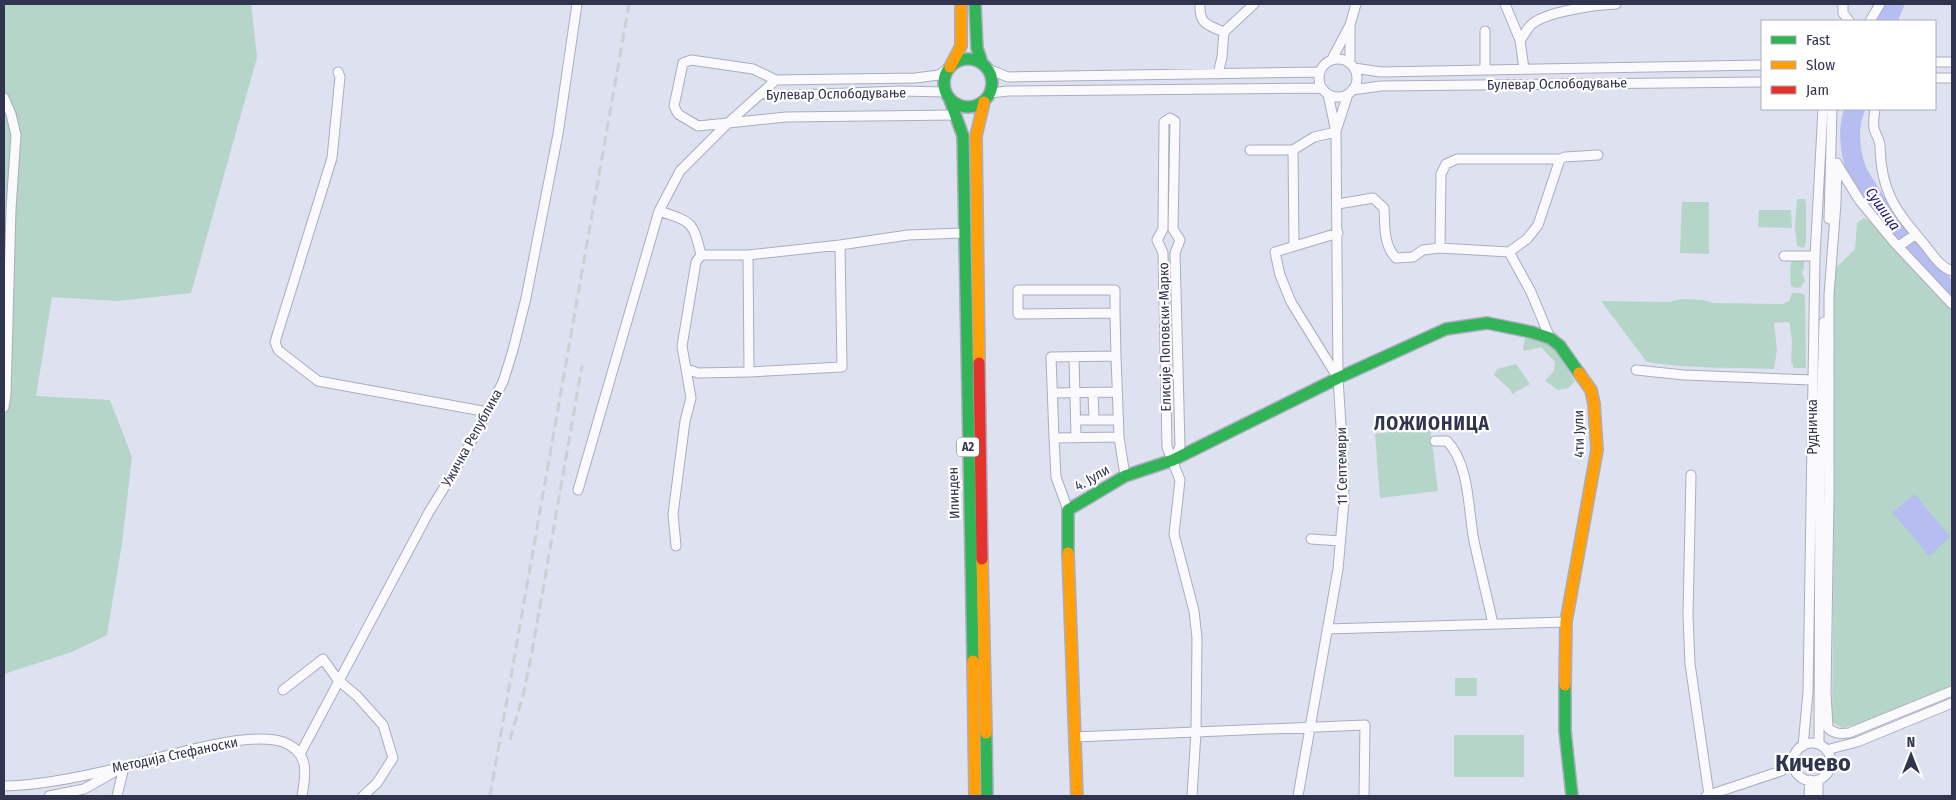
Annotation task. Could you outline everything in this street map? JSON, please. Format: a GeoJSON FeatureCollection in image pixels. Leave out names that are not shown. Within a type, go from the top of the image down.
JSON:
{"type":"FeatureCollection","features":[{"type":"Feature","properties":{"kind":"main road"},"geometry":{"type":"LineString","coordinates":[[961,4],[960,46],[944,76],[948,96],[963,107],[971,108],[987,98]]}},
{"type":"Feature","properties":{"kind":"main road","name":"Илинден"},"geometry":{"type":"LineString","coordinates":[[976,4],[977,48],[992,81],[976,136],[976,233],[987,796]]}},
{"type":"Feature","properties":{"kind":"main road"},"geometry":{"type":"LineString","coordinates":[[950,67],[962,60],[976,60],[985,66]]}},
{"type":"Feature","properties":{"kind":"main road","name":"Илинден"},"geometry":{"type":"LineString","coordinates":[[948,96],[963,136],[963,233],[975,796]]}},
{"type":"Feature","properties":{"kind":"main road"},"geometry":{"type":"LineString","coordinates":[[1338,378],[1446,329],[1487,323],[1550,338]]}},
{"type":"Feature","properties":{"kind":"main road","name":"4ти Јули"},"geometry":{"type":"LineString","coordinates":[[1550,338],[1560,346],[1591,390],[1594,404],[1597,450],[1566,622],[1565,731],[1572,796]]}},
{"type":"Feature","properties":{"kind":"main road","name":"4. Јули"},"geometry":{"type":"LineString","coordinates":[[1074,736],[1068,510],[1125,476],[1173,460],[1338,378]]}},
{"type":"Feature","properties":{"kind":"main road"},"geometry":{"type":"LineString","coordinates":[[1074,736],[1077,796]]}},
{"type":"Feature","properties":{"kind":"street","name":"Ужичка Република"},"geometry":{"type":"LineString","coordinates":[[300,754],[429,512],[488,412],[503,382],[526,298],[558,134],[577,4]]}},
{"type":"Feature","properties":{"kind":"street"},"geometry":{"type":"LineString","coordinates":[[1200,4],[1200,15],[1205,25],[1224,32]]}},
{"type":"Feature","properties":{"kind":"street"},"geometry":{"type":"LineString","coordinates":[[1218,74],[1222,57],[1224,32],[1254,4]]}},
{"type":"Feature","properties":{"kind":"street"},"geometry":{"type":"LineString","coordinates":[[1325,91],[1319,80],[1320,72],[1323,66],[1332,59],[1350,25],[1356,4]]}},
{"type":"Feature","properties":{"kind":"street"},"geometry":{"type":"LineString","coordinates":[[1504,4],[1520,40],[1524,70]]}},
{"type":"Feature","properties":{"kind":"street"},"geometry":{"type":"LineString","coordinates":[[1520,40],[1532,24],[1557,14],[1585,5],[1616,4]]}},
{"type":"Feature","properties":{"kind":"street"},"geometry":{"type":"LineString","coordinates":[[1844,4],[1843,13],[1848,20]]}},
{"type":"Feature","properties":{"kind":"street"},"geometry":{"type":"LineString","coordinates":[[1871,20],[1880,4]]}},
{"type":"Feature","properties":{"kind":"street"},"geometry":{"type":"LineString","coordinates":[[987,98],[1008,91],[1325,91],[1338,96],[1350,92],[1357,79],[1352,65],[1350,25]]}},
{"type":"Feature","properties":{"kind":"street"},"geometry":{"type":"LineString","coordinates":[[1484,31],[1485,70]]}},
{"type":"Feature","properties":{"kind":"street"},"geometry":{"type":"LineString","coordinates":[[1332,59],[1345,60],[1352,65]]}},
{"type":"Feature","properties":{"kind":"street","name":"Булевар Ослободување"},"geometry":{"type":"LineString","coordinates":[[948,96],[900,92],[772,96],[762,93],[728,124],[698,126],[678,114],[674,106],[683,63],[691,60],[753,69],[776,80],[915,78],[939,75],[950,67]]}},
{"type":"Feature","properties":{"kind":"street"},"geometry":{"type":"LineString","coordinates":[[1936,62],[1952,62]]}},
{"type":"Feature","properties":{"kind":"street","name":"Булевар Ослободување"},"geometry":{"type":"LineString","coordinates":[[1352,65],[1381,72],[1761,66]]}},
{"type":"Feature","properties":{"kind":"street"},"geometry":{"type":"LineString","coordinates":[[985,66],[1008,77],[1320,72]]}},
{"type":"Feature","properties":{"kind":"street"},"geometry":{"type":"LineString","coordinates":[[338,72],[340,77],[332,158],[275,342],[278,350],[318,381],[488,412]]}},
{"type":"Feature","properties":{"kind":"street"},"geometry":{"type":"LineString","coordinates":[[1936,78],[1952,78]]}},
{"type":"Feature","properties":{"kind":"street"},"geometry":{"type":"LineString","coordinates":[[762,93],[776,80]]}},
{"type":"Feature","properties":{"kind":"street","name":"Булевар Ослободување"},"geometry":{"type":"LineString","coordinates":[[1350,92],[1381,86],[1761,82]]}},
{"type":"Feature","properties":{"kind":"street","name":"11 Септември"},"geometry":{"type":"LineString","coordinates":[[1298,796],[1338,569],[1344,501],[1344,466],[1338,378],[1336,132],[1325,91]]}},
{"type":"Feature","properties":{"kind":"street","name":"11 Септември"},"geometry":{"type":"LineString","coordinates":[[1336,132],[1350,92]]}},
{"type":"Feature","properties":{"kind":"street"},"geometry":{"type":"LineString","coordinates":[[4,98],[11,114],[16,135],[4,407]]}},
{"type":"Feature","properties":{"kind":"street","name":"Рудничка"},"geometry":{"type":"LineString","coordinates":[[1803,746],[1810,638],[1815,256],[1823,110]]}},
{"type":"Feature","properties":{"kind":"street","name":"Рудничка"},"geometry":{"type":"LineString","coordinates":[[1823,747],[1821,366],[1828,242],[1832,110]]}},
{"type":"Feature","properties":{"kind":"street"},"geometry":{"type":"LineString","coordinates":[[1838,110],[1836,203],[1829,295],[1830,497],[1826,693],[1828,728],[1840,734],[1849,733],[1952,691]]}},
{"type":"Feature","properties":{"kind":"street"},"geometry":{"type":"LineString","coordinates":[[1874,110],[1874,129],[1880,144],[1879,156],[1889,196],[1915,235],[1944,268],[1952,271]]}},
{"type":"Feature","properties":{"kind":"street"},"geometry":{"type":"LineString","coordinates":[[578,490],[658,211],[680,171],[728,124],[786,117],[956,115]]}},
{"type":"Feature","properties":{"kind":"street","name":"Елисије Поповски-Марко"},"geometry":{"type":"LineString","coordinates":[[1173,460],[1180,446],[1175,252],[1180,240],[1173,229],[1175,121],[1170,118],[1164,122],[1163,229],[1157,240],[1163,252],[1167,447],[1180,480],[1174,534],[1194,611],[1197,638],[1196,732],[1192,796]]}},
{"type":"Feature","properties":{"kind":"street"},"geometry":{"type":"LineString","coordinates":[[1250,150],[1293,150],[1314,137],[1336,132]]}},
{"type":"Feature","properties":{"kind":"street"},"geometry":{"type":"LineString","coordinates":[[1293,150],[1294,245]]}},
{"type":"Feature","properties":{"kind":"street"},"geometry":{"type":"LineString","coordinates":[[1440,248],[1441,174],[1446,164],[1457,158],[1560,159],[1565,156],[1598,156]]}},
{"type":"Feature","properties":{"kind":"street"},"geometry":{"type":"LineString","coordinates":[[1338,204],[1373,198],[1384,208],[1386,240],[1391,253],[1396,258],[1413,257],[1423,250],[1440,248],[1509,252],[1527,239],[1538,225],[1560,159]]}},
{"type":"Feature","properties":{"kind":"street"},"geometry":{"type":"LineString","coordinates":[[1837,163],[1860,201],[1952,304]]}},
{"type":"Feature","properties":{"kind":"street"},"geometry":{"type":"LineString","coordinates":[[658,211],[677,216],[691,225],[696,233],[702,255]]}},
{"type":"Feature","properties":{"kind":"street"},"geometry":{"type":"LineString","coordinates":[[676,546],[673,514],[685,421],[691,398],[682,346],[696,262],[702,255],[748,255],[840,246],[908,235],[963,233]]}},
{"type":"Feature","properties":{"kind":"street"},"geometry":{"type":"LineString","coordinates":[[1338,233],[1276,252],[1280,275],[1291,302],[1338,378]]}},
{"type":"Feature","properties":{"kind":"street"},"geometry":{"type":"LineString","coordinates":[[1900,246],[1915,235]]}},
{"type":"Feature","properties":{"kind":"street"},"geometry":{"type":"LineString","coordinates":[[687,369],[698,373],[842,368],[840,246]]}},
{"type":"Feature","properties":{"kind":"street"},"geometry":{"type":"LineString","coordinates":[[1509,252],[1531,292],[1550,338]]}},
{"type":"Feature","properties":{"kind":"street"},"geometry":{"type":"LineString","coordinates":[[748,255],[749,372]]}},
{"type":"Feature","properties":{"kind":"street"},"geometry":{"type":"LineString","coordinates":[[1784,256],[1815,256]]}},
{"type":"Feature","properties":{"kind":"street"},"geometry":{"type":"LineString","coordinates":[[1115,313],[1018,314],[1018,290],[1115,290],[1118,420],[1125,476]]}},
{"type":"Feature","properties":{"kind":"street"},"geometry":{"type":"LineString","coordinates":[[1068,510],[1056,477],[1051,357],[1116,356]]}},
{"type":"Feature","properties":{"kind":"street"},"geometry":{"type":"LineString","coordinates":[[1074,357],[1076,437]]}},
{"type":"Feature","properties":{"kind":"street"},"geometry":{"type":"LineString","coordinates":[[1636,370],[1684,375],[1812,380]]}},
{"type":"Feature","properties":{"kind":"street"},"geometry":{"type":"LineString","coordinates":[[1053,393],[1117,392]]}},
{"type":"Feature","properties":{"kind":"street"},"geometry":{"type":"LineString","coordinates":[[1093,393],[1094,419]]}},
{"type":"Feature","properties":{"kind":"street"},"geometry":{"type":"LineString","coordinates":[[1076,420],[1118,420]]}},
{"type":"Feature","properties":{"kind":"street"},"geometry":{"type":"LineString","coordinates":[[1054,438],[1119,437]]}},
{"type":"Feature","properties":{"kind":"street"},"geometry":{"type":"LineString","coordinates":[[1434,441],[1447,441],[1452,447],[1466,483],[1474,540],[1493,624]]}},
{"type":"Feature","properties":{"kind":"street"},"geometry":{"type":"LineString","coordinates":[[1691,475],[1688,614],[1690,664],[1708,796],[1781,771],[1803,746],[1808,744],[1823,747],[1857,742]]}},
{"type":"Feature","properties":{"kind":"street"},"geometry":{"type":"LineString","coordinates":[[1311,539],[1340,541]]}},
{"type":"Feature","properties":{"kind":"street"},"geometry":{"type":"LineString","coordinates":[[1327,629],[1566,622]]}},
{"type":"Feature","properties":{"kind":"street"},"geometry":{"type":"LineString","coordinates":[[283,690],[323,659],[338,680],[383,725],[393,758],[377,783],[363,796]]}},
{"type":"Feature","properties":{"kind":"street"},"geometry":{"type":"LineString","coordinates":[[1831,759],[1857,742],[1952,702]]}},
{"type":"Feature","properties":{"kind":"street"},"geometry":{"type":"LineString","coordinates":[[1074,736],[1365,725],[1364,796]]}},
{"type":"Feature","properties":{"kind":"street","name":"Методија Стефаноски"},"geometry":{"type":"LineString","coordinates":[[4,786],[25,786],[124,767],[234,741],[264,740],[284,742],[300,754]]}},
{"type":"Feature","properties":{"kind":"street"},"geometry":{"type":"LineString","coordinates":[[1781,771],[1814,780],[1827,774],[1830,769],[1831,759],[1823,747]]}},
{"type":"Feature","properties":{"kind":"street"},"geometry":{"type":"LineString","coordinates":[[300,754],[306,767],[302,796]]}},
{"type":"Feature","properties":{"kind":"street"},"geometry":{"type":"LineString","coordinates":[[1794,758],[1794,768],[1801,776]]}},
{"type":"Feature","properties":{"kind":"street"},"geometry":{"type":"LineString","coordinates":[[49,796],[84,789],[124,767]]}},
{"type":"Feature","properties":{"kind":"street"},"geometry":{"type":"LineString","coordinates":[[117,796],[124,767]]}},
{"type":"Feature","properties":{"kind":"street"},"geometry":{"type":"LineString","coordinates":[[1809,796],[1814,780]]}},
{"type":"Feature","properties":{"kind":"street"},"geometry":{"type":"LineString","coordinates":[[1814,780],[1818,796]]}},
{"type":"Feature","properties":{"kind":"green space"},"geometry":{"type":"Polygon","coordinates":[[[4,4],[251,4],[257,57],[191,293],[118,301],[52,297],[36,396],[110,400],[132,457],[122,543],[107,635],[72,652],[4,674],[4,4]]]}},
{"type":"Feature","properties":{"kind":"green space"},"geometry":{"type":"Polygon","coordinates":[[[1797,199],[1805,199],[1806,204],[1806,242],[1804,248],[1797,246],[1795,227],[1797,199]]]}},
{"type":"Feature","properties":{"kind":"green space"},"geometry":{"type":"Polygon","coordinates":[[[1682,202],[1709,202],[1709,254],[1680,253],[1682,202]]]}},
{"type":"Feature","properties":{"kind":"green space"},"geometry":{"type":"Polygon","coordinates":[[[1759,210],[1791,210],[1792,228],[1758,227],[1759,210]]]}},
{"type":"Feature","properties":{"kind":"green space"},"geometry":{"type":"Polygon","coordinates":[[[1864,218],[1880,227],[1952,307],[1952,688],[1861,723],[1842,728],[1832,722],[1834,270],[1855,249],[1857,223],[1864,218]]]}},
{"type":"Feature","properties":{"kind":"green space"},"geometry":{"type":"Polygon","coordinates":[[[1792,258],[1804,261],[1802,272],[1805,281],[1801,287],[1791,286],[1792,258]]]}},
{"type":"Feature","properties":{"kind":"green space"},"geometry":{"type":"Polygon","coordinates":[[[1792,293],[1805,295],[1806,368],[1793,368],[1791,363],[1792,343],[1790,324],[1788,322],[1774,323],[1777,350],[1774,369],[1694,367],[1647,362],[1601,301],[1669,302],[1683,299],[1703,300],[1713,303],[1783,304],[1789,301],[1792,293]]]}},
{"type":"Feature","properties":{"kind":"green space"},"geometry":{"type":"Polygon","coordinates":[[[1525,338],[1536,339],[1551,346],[1562,358],[1575,382],[1568,388],[1558,390],[1545,381],[1554,371],[1555,362],[1541,347],[1524,351],[1525,338]]]}},
{"type":"Feature","properties":{"kind":"green space"},"geometry":{"type":"Polygon","coordinates":[[[1516,364],[1530,384],[1512,394],[1510,389],[1494,375],[1497,369],[1516,364]]]}},
{"type":"Feature","properties":{"kind":"green space"},"geometry":{"type":"Polygon","coordinates":[[[1430,427],[1438,491],[1380,498],[1375,434],[1430,427]]]}},
{"type":"Feature","properties":{"kind":"green space"},"geometry":{"type":"Polygon","coordinates":[[[1455,678],[1477,678],[1477,696],[1455,696],[1455,678]]]}},
{"type":"Feature","properties":{"kind":"green space"},"geometry":{"type":"Polygon","coordinates":[[[1454,735],[1524,735],[1524,777],[1454,777],[1454,735]]]}},
{"type":"Feature","properties":{"kind":"water"},"geometry":{"type":"Polygon","coordinates":[[[1915,494],[1950,537],[1929,556],[1892,512],[1915,494]]]}},
{"type":"Feature","properties":{"kind":"waterway","name":"Сушица"},"geometry":{"type":"LineString","coordinates":[[1887,20],[1894,4]]}},
{"type":"Feature","properties":{"kind":"waterway","name":"Сушица"},"geometry":{"type":"LineString","coordinates":[[1855,110],[1852,116],[1850,139],[1854,162],[1859,175],[1898,233],[1952,295]]}},
{"type":"Feature","properties":{"kind":"railway"},"geometry":{"type":"LineString","coordinates":[[490,796],[629,4]]}},
{"type":"Feature","properties":{"kind":"railway"},"geometry":{"type":"LineString","coordinates":[[510,740],[523,695],[532,652],[582,366]]}},
{"type":"Feature","properties":{"kind":"traffic: fast"},"geometry":{"type":"LineString","coordinates":[[975,4],[977,48],[982,63]]}},
{"type":"Feature","properties":{"kind":"traffic: fast"},"geometry":{"type":"LineString","coordinates":[[963,59],[973,59],[982,63],[988,69],[991,74],[992,83],[991,92],[982,103],[973,107],[963,107],[954,103],[948,97],[944,88],[944,78],[948,69],[954,63],[963,59]]}},
{"type":"Feature","properties":{"kind":"traffic: fast"},"geometry":{"type":"LineString","coordinates":[[950,100],[963,136],[973,661]]}},
{"type":"Feature","properties":{"kind":"traffic: fast"},"geometry":{"type":"LineString","coordinates":[[1068,553],[1068,510],[1125,476],[1173,460],[1338,378],[1446,329],[1487,323],[1550,338],[1560,346],[1579,373]]}},
{"type":"Feature","properties":{"kind":"traffic: fast"},"geometry":{"type":"LineString","coordinates":[[1565,685],[1565,731],[1572,796]]}},
{"type":"Feature","properties":{"kind":"traffic: fast"},"geometry":{"type":"LineString","coordinates":[[986,733],[987,796]]}},
{"type":"Feature","properties":{"kind":"traffic: slow"},"geometry":{"type":"LineString","coordinates":[[950,67],[961,46],[961,4]]}},
{"type":"Feature","properties":{"kind":"traffic: slow"},"geometry":{"type":"LineString","coordinates":[[979,363],[976,136],[984,102]]}},
{"type":"Feature","properties":{"kind":"traffic: slow"},"geometry":{"type":"LineString","coordinates":[[1565,685],[1566,622],[1597,450],[1594,404],[1591,390],[1579,373]]}},
{"type":"Feature","properties":{"kind":"traffic: slow"},"geometry":{"type":"LineString","coordinates":[[1068,553],[1077,796]]}},
{"type":"Feature","properties":{"kind":"traffic: slow"},"geometry":{"type":"LineString","coordinates":[[982,559],[986,733]]}},
{"type":"Feature","properties":{"kind":"traffic: slow"},"geometry":{"type":"LineString","coordinates":[[973,661],[975,796]]}},
{"type":"Feature","properties":{"kind":"traffic: jam"},"geometry":{"type":"LineString","coordinates":[[979,363],[982,559]]}},
{"type":"Feature","properties":{"kind":"district","name":"ЛОЖИОНИЦА"},"geometry":{"type":"Point","coordinates":[1432,423]}},
{"type":"Feature","properties":{"kind":"district","name":"Кичево"},"geometry":{"type":"Point","coordinates":[1813,763]}}]}
